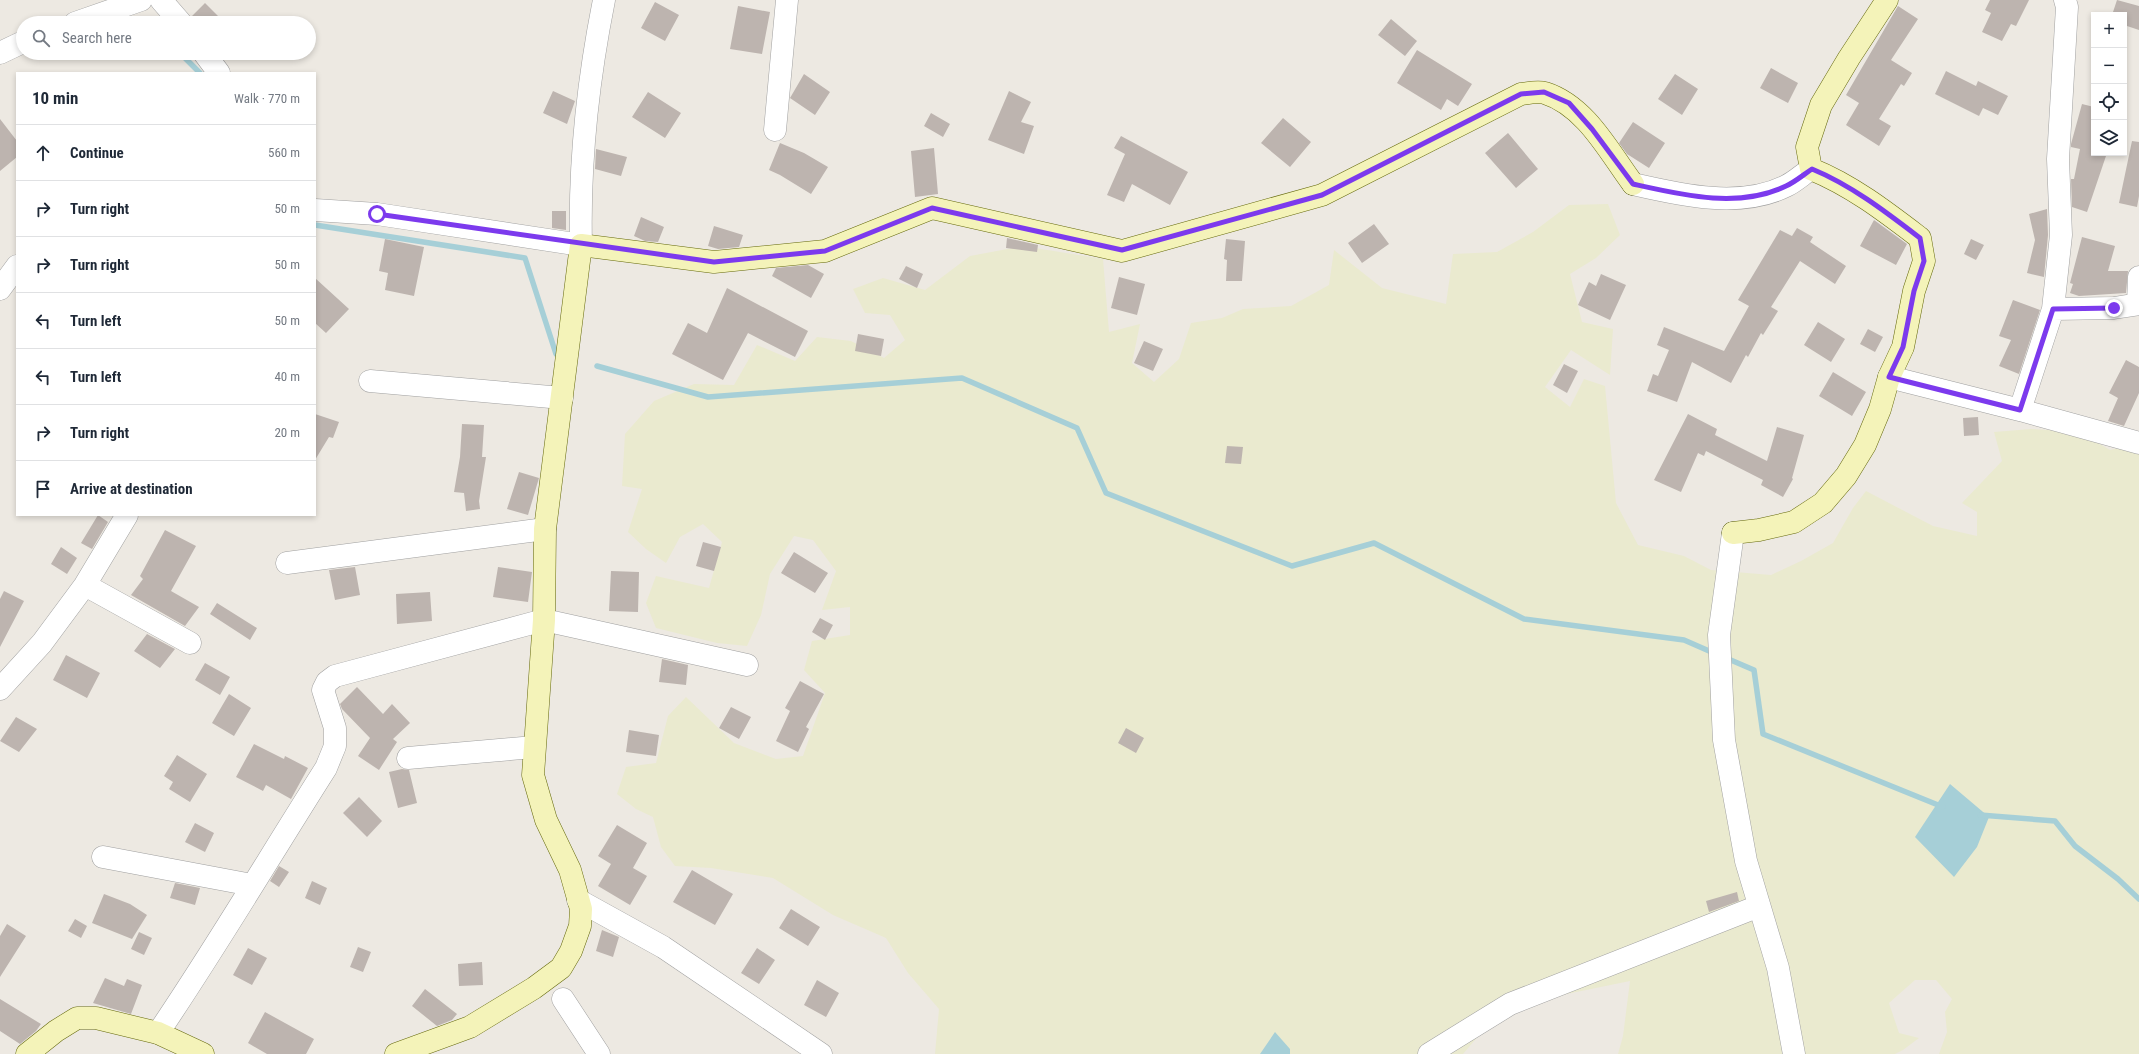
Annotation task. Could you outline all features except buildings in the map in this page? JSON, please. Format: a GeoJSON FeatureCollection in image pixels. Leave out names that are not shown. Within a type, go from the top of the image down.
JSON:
{"type":"FeatureCollection","features":[{"type":"Feature","properties":{"kind":"street"},"geometry":{"type":"LineString","coordinates":[[95,16],[141,0]]}},
{"type":"Feature","properties":{"kind":"street"},"geometry":{"type":"LineString","coordinates":[[161,0],[175,16]]}},
{"type":"Feature","properties":{"kind":"street"},"geometry":{"type":"LineString","coordinates":[[396,1054],[470,1027],[534,988],[561,968],[572,951],[580,926],[581,909],[570,870],[546,820],[533,775],[544,620],[545,529],[581,245],[580,196],[583,136],[604,0]]}},
{"type":"Feature","properties":{"kind":"street"},"geometry":{"type":"LineString","coordinates":[[775,130],[787,0]]}},
{"type":"Feature","properties":{"kind":"street"},"geometry":{"type":"LineString","coordinates":[[1812,169],[1807,147],[1821,105],[1849,58],[1887,0]]}},
{"type":"Feature","properties":{"kind":"street"},"geometry":{"type":"LineString","coordinates":[[2020,410],[2053,309],[2061,235],[2058,159],[2067,7],[2065,0]]}},
{"type":"Feature","properties":{"kind":"street"},"geometry":{"type":"LineString","coordinates":[[0,53],[16,45]]}},
{"type":"Feature","properties":{"kind":"street"},"geometry":{"type":"LineString","coordinates":[[209,60],[218,72]]}},
{"type":"Feature","properties":{"kind":"street"},"geometry":{"type":"LineString","coordinates":[[316,210],[377,214],[581,245],[714,262],[825,251],[932,208],[1122,250],[1322,195],[1521,94],[1544,92],[1569,103],[1592,129],[1633,184],[1684,196],[1723,199],[1765,194],[1787,186],[1812,169]]}},
{"type":"Feature","properties":{"kind":"street"},"geometry":{"type":"LineString","coordinates":[[1794,1054],[1778,968],[1746,861],[1724,740],[1719,642],[1733,533],[1759,530],[1794,522],[1823,503],[1846,476],[1865,445],[1880,409],[1889,377],[1903,347],[1914,291],[1924,261],[1920,238],[1888,213],[1832,177],[1812,169]]}},
{"type":"Feature","properties":{"kind":"street"},"geometry":{"type":"LineString","coordinates":[[0,289],[16,267]]}},
{"type":"Feature","properties":{"kind":"street"},"geometry":{"type":"LineString","coordinates":[[2053,309],[2114,308],[2138,304],[2139,276]]}},
{"type":"Feature","properties":{"kind":"street"},"geometry":{"type":"LineString","coordinates":[[1889,377],[2020,410],[2139,443]]}},
{"type":"Feature","properties":{"kind":"street"},"geometry":{"type":"LineString","coordinates":[[370,381],[562,398]]}},
{"type":"Feature","properties":{"kind":"street"},"geometry":{"type":"LineString","coordinates":[[0,689],[42,643],[85,585],[126,516]]}},
{"type":"Feature","properties":{"kind":"street"},"geometry":{"type":"LineString","coordinates":[[287,563],[545,529]]}},
{"type":"Feature","properties":{"kind":"street"},"geometry":{"type":"LineString","coordinates":[[85,585],[190,643]]}},
{"type":"Feature","properties":{"kind":"street"},"geometry":{"type":"LineString","coordinates":[[158,1033],[202,967],[326,768],[335,746],[335,728],[323,690],[327,682],[335,676],[544,620],[747,665]]}},
{"type":"Feature","properties":{"kind":"street"},"geometry":{"type":"LineString","coordinates":[[408,758],[534,747]]}},
{"type":"Feature","properties":{"kind":"street"},"geometry":{"type":"LineString","coordinates":[[102,857],[252,885]]}},
{"type":"Feature","properties":{"kind":"street"},"geometry":{"type":"LineString","coordinates":[[578,900],[663,947],[821,1054]]}},
{"type":"Feature","properties":{"kind":"street"},"geometry":{"type":"LineString","coordinates":[[1429,1054],[1510,1004],[1759,906]]}},
{"type":"Feature","properties":{"kind":"street"},"geometry":{"type":"LineString","coordinates":[[563,1000],[599,1054]]}},
{"type":"Feature","properties":{"kind":"street"},"geometry":{"type":"LineString","coordinates":[[27,1054],[56,1031],[77,1018],[96,1018],[158,1033],[202,1054]]}},
{"type":"Feature","properties":{"kind":"green space"},"geometry":{"type":"Polygon","coordinates":[[[1608,204],[1620,235],[1596,258],[1570,274],[1582,322],[1613,329],[1610,375],[1571,350],[1545,387],[1570,407],[1584,379],[1605,386],[1616,503],[1638,545],[1684,556],[1711,570],[1771,575],[1801,561],[1833,543],[1853,508],[1866,491],[1933,526],[1977,536],[1977,512],[1962,503],[2002,461],[1994,432],[2031,429],[2079,432],[2110,450],[2137,444],[2139,437],[2139,1054],[1939,1054],[1947,1032],[1945,1012],[1952,999],[1936,980],[1915,980],[1889,1003],[1899,1033],[1919,1038],[1895,1054],[1618,1054],[1623,1036],[1630,981],[1552,997],[1491,1021],[1463,1054],[935,1054],[939,1009],[908,973],[886,938],[833,915],[773,878],[711,868],[675,866],[661,847],[653,817],[636,809],[617,794],[626,767],[656,763],[668,716],[686,697],[734,743],[776,759],[803,756],[825,693],[804,670],[812,641],[850,635],[850,607],[822,610],[836,571],[813,540],[794,536],[770,574],[761,615],[747,646],[717,643],[656,628],[646,603],[656,576],[709,588],[722,542],[703,524],[680,537],[666,563],[646,549],[628,532],[642,489],[622,486],[625,434],[654,401],[694,384],[734,385],[757,345],[795,361],[817,337],[851,341],[884,358],[905,340],[890,315],[865,313],[853,289],[883,278],[925,290],[970,256],[1023,246],[1103,259],[1109,332],[1140,324],[1132,363],[1154,382],[1179,359],[1191,323],[1222,318],[1243,309],[1291,306],[1329,285],[1334,250],[1382,288],[1446,304],[1453,254],[1497,252],[1533,232],[1569,205],[1608,204]]]}},
{"type":"Feature","properties":{"kind":"water"},"geometry":{"type":"Polygon","coordinates":[[[1950,784],[1989,817],[1977,847],[1954,877],[1915,837],[1950,784]]]}},
{"type":"Feature","properties":{"kind":"water"},"geometry":{"type":"Polygon","coordinates":[[[1275,1032],[1290,1049],[1290,1054],[1260,1054],[1275,1032]]]}},
{"type":"Feature","properties":{"kind":"waterway"},"geometry":{"type":"LineString","coordinates":[[187,60],[199,72]]}},
{"type":"Feature","properties":{"kind":"waterway"},"geometry":{"type":"LineString","coordinates":[[316,225],[525,258],[556,354]]}},
{"type":"Feature","properties":{"kind":"waterway"},"geometry":{"type":"LineString","coordinates":[[597,366],[708,397],[962,378],[1077,428],[1106,493],[1292,566],[1374,543],[1524,619],[1684,640],[1716,654]]}},
{"type":"Feature","properties":{"kind":"waterway"},"geometry":{"type":"LineString","coordinates":[[1726,658],[1754,670],[1763,734],[1943,807]]}},
{"type":"Feature","properties":{"kind":"waterway"},"geometry":{"type":"LineString","coordinates":[[1980,815],[2055,821],[2075,846],[2118,879],[2139,899]]}},
{"type":"Feature","properties":{"kind":"route"},"geometry":{"type":"LineString","coordinates":[[377,214],[581,245],[714,262],[825,251],[932,208],[1122,250],[1322,195],[1521,94],[1544,92],[1569,103],[1592,129],[1633,184],[1684,196],[1723,199],[1765,194],[1787,186],[1812,169],[1832,177],[1888,213],[1920,238],[1924,261],[1914,291],[1903,347],[1889,377],[2020,410],[2039,346],[2053,309],[2114,308]]}}]}
